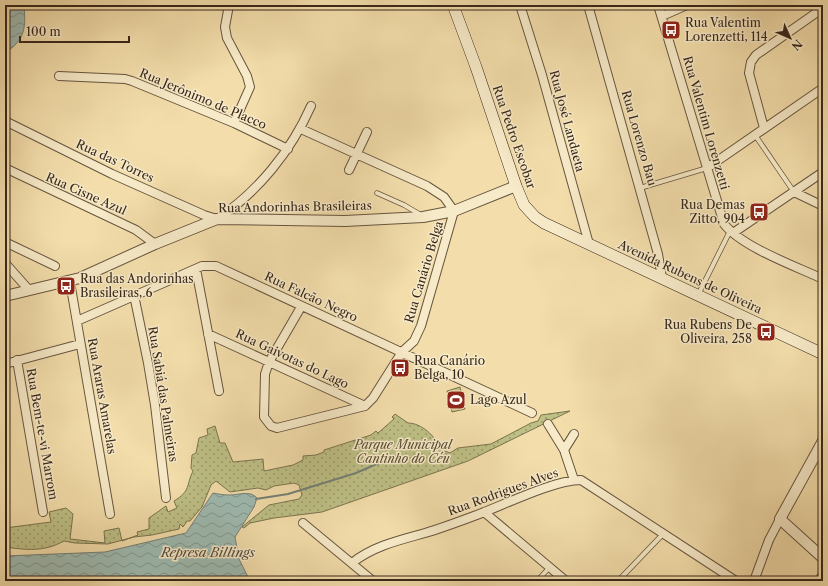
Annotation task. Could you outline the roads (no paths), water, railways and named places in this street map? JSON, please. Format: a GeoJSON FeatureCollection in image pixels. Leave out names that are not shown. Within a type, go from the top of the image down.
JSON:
{"type":"FeatureCollection","features":[{"type":"Feature","properties":{"kind":"main road","name":"Rua Pedro Escobar"},"geometry":{"type":"LineString","coordinates":[[453,5],[476,67],[516,186],[524,204],[535,217],[589,244]]}},
{"type":"Feature","properties":{"kind":"main road","name":"Avenida Rubens de Oliveira"},"geometry":{"type":"LineString","coordinates":[[589,244],[823,354]]}},
{"type":"Feature","properties":{"kind":"street"},"geometry":{"type":"LineString","coordinates":[[228,5],[225,27],[227,38],[247,76],[250,87],[234,123]]}},
{"type":"Feature","properties":{"kind":"street","name":"Rua José Landaeta"},"geometry":{"type":"LineString","coordinates":[[520,5],[542,75],[589,244]]}},
{"type":"Feature","properties":{"kind":"street","name":"Rua Lorenzo Bau"},"geometry":{"type":"LineString","coordinates":[[588,5],[658,254],[662,278]]}},
{"type":"Feature","properties":{"kind":"street","name":"Rua Valentim Lorenzetti"},"geometry":{"type":"LineString","coordinates":[[658,5],[722,219],[732,232]]}},
{"type":"Feature","properties":{"kind":"street"},"geometry":{"type":"LineString","coordinates":[[662,16],[687,5]]}},
{"type":"Feature","properties":{"kind":"street"},"geometry":{"type":"LineString","coordinates":[[764,128],[749,74],[751,62],[756,55],[823,8]]}},
{"type":"Feature","properties":{"kind":"street","name":"Rua Jerônimo de Placco"},"geometry":{"type":"LineString","coordinates":[[60,76],[125,79],[234,123],[288,149]]}},
{"type":"Feature","properties":{"kind":"street"},"geometry":{"type":"LineString","coordinates":[[707,168],[823,88]]}},
{"type":"Feature","properties":{"kind":"street"},"geometry":{"type":"LineString","coordinates":[[217,219],[237,204],[270,171],[288,149],[301,128],[311,106]]}},
{"type":"Feature","properties":{"kind":"street","name":"Rua das Torres"},"geometry":{"type":"LineString","coordinates":[[5,121],[112,174],[204,215],[217,219]]}},
{"type":"Feature","properties":{"kind":"street"},"geometry":{"type":"LineString","coordinates":[[301,128],[356,155],[427,186],[444,197],[454,211]]}},
{"type":"Feature","properties":{"kind":"street"},"geometry":{"type":"LineString","coordinates":[[349,170],[367,132]]}},
{"type":"Feature","properties":{"kind":"street","name":"Rua Cisne Azul"},"geometry":{"type":"LineString","coordinates":[[5,168],[33,183],[130,227],[155,244]]}},
{"type":"Feature","properties":{"kind":"street"},"geometry":{"type":"LineString","coordinates":[[823,172],[732,232],[747,243],[823,279]]}},
{"type":"Feature","properties":{"kind":"street","name":"Rua Andorinhas Brasileiras"},"geometry":{"type":"LineString","coordinates":[[5,296],[70,282],[155,244],[217,219],[345,221],[423,216],[454,211],[516,186]]}},
{"type":"Feature","properties":{"kind":"street"},"geometry":{"type":"LineString","coordinates":[[794,192],[823,206]]}},
{"type":"Feature","properties":{"kind":"street","name":"Rua Canário Belga"},"geometry":{"type":"LineString","coordinates":[[365,406],[373,398],[402,352],[414,341],[424,319],[454,211]]}},
{"type":"Feature","properties":{"kind":"street"},"geometry":{"type":"LineString","coordinates":[[5,242],[55,266]]}},
{"type":"Feature","properties":{"kind":"street"},"geometry":{"type":"LineString","coordinates":[[5,263],[29,290]]}},
{"type":"Feature","properties":{"kind":"street","name":"Rua Falcão Negro"},"geometry":{"type":"LineString","coordinates":[[77,321],[196,269],[209,266],[223,268],[301,307],[402,352],[532,413]]}},
{"type":"Feature","properties":{"kind":"street"},"geometry":{"type":"LineString","coordinates":[[196,269],[219,391]]}},
{"type":"Feature","properties":{"kind":"street","name":"Rua Araras Amarelas"},"geometry":{"type":"LineString","coordinates":[[70,282],[110,514]]}},
{"type":"Feature","properties":{"kind":"street","name":"Rua Sabiá das Palmeiras"},"geometry":{"type":"LineString","coordinates":[[134,295],[151,377],[166,498]]}},
{"type":"Feature","properties":{"kind":"street"},"geometry":{"type":"LineString","coordinates":[[301,307],[269,362],[263,384],[264,417],[271,426],[277,428],[365,406]]}},
{"type":"Feature","properties":{"kind":"street","name":"Rua Gaivotas do Lago"},"geometry":{"type":"LineString","coordinates":[[208,334],[365,406]]}},
{"type":"Feature","properties":{"kind":"street"},"geometry":{"type":"LineString","coordinates":[[5,364],[80,344]]}},
{"type":"Feature","properties":{"kind":"street","name":"Rua Bem-te-vi Marrom"},"geometry":{"type":"LineString","coordinates":[[17,360],[43,512]]}},
{"type":"Feature","properties":{"kind":"street"},"geometry":{"type":"LineString","coordinates":[[548,424],[564,450],[574,480]]}},
{"type":"Feature","properties":{"kind":"street"},"geometry":{"type":"LineString","coordinates":[[564,450],[574,434]]}},
{"type":"Feature","properties":{"kind":"street"},"geometry":{"type":"LineString","coordinates":[[754,581],[770,540],[823,441]]}},
{"type":"Feature","properties":{"kind":"street","name":"Rua Rodrigues Alves"},"geometry":{"type":"LineString","coordinates":[[352,563],[364,553],[380,547],[484,512],[555,485],[574,480],[585,481],[736,581]]}},
{"type":"Feature","properties":{"kind":"street"},"geometry":{"type":"LineString","coordinates":[[484,512],[566,581]]}},
{"type":"Feature","properties":{"kind":"street"},"geometry":{"type":"LineString","coordinates":[[780,520],[823,558]]}},
{"type":"Feature","properties":{"kind":"street"},"geometry":{"type":"LineString","coordinates":[[303,523],[373,581]]}},
{"type":"Feature","properties":{"kind":"street"},"geometry":{"type":"LineString","coordinates":[[819,581],[823,574]]}},
{"type":"Feature","properties":{"kind":"lane"},"geometry":{"type":"LineString","coordinates":[[755,135],[794,192]]}},
{"type":"Feature","properties":{"kind":"lane"},"geometry":{"type":"LineString","coordinates":[[640,188],[707,168]]}},
{"type":"Feature","properties":{"kind":"lane"},"geometry":{"type":"LineString","coordinates":[[376,193],[404,205],[423,216]]}},
{"type":"Feature","properties":{"kind":"lane"},"geometry":{"type":"LineString","coordinates":[[698,296],[732,232]]}},
{"type":"Feature","properties":{"kind":"lane"},"geometry":{"type":"LineString","coordinates":[[618,581],[663,534]]}},
{"type":"Feature","properties":{"kind":"lane"},"geometry":{"type":"LineString","coordinates":[[537,581],[549,568]]}},
{"type":"Feature","properties":{"kind":"water"},"geometry":{"type":"Polygon","coordinates":[[[5,5],[24,5],[25,20],[23,33],[17,43],[5,53],[5,5]]]}},
{"type":"Feature","properties":{"kind":"water","name":"Represa Billings"},"geometry":{"type":"Polygon","coordinates":[[[213,493],[229,495],[251,494],[257,498],[254,507],[235,537],[239,559],[250,581],[5,581],[5,556],[105,552],[186,533],[213,493]]]}},
{"type":"Feature","properties":{"kind":"waterway"},"geometry":{"type":"LineString","coordinates":[[256,499],[288,494],[356,473],[395,456]]}},
{"type":"Feature","properties":{"kind":"place","name":"Rua Valentim Lorenzetti, 114"},"geometry":{"type":"Point","coordinates":[671,30]}},
{"type":"Feature","properties":{"kind":"place","name":"Rua Demas Zitto, 904"},"geometry":{"type":"Point","coordinates":[759,212]}},
{"type":"Feature","properties":{"kind":"place","name":"Rua das Andorinhas Brasileiras, 6"},"geometry":{"type":"Point","coordinates":[66,286]}},
{"type":"Feature","properties":{"kind":"place","name":"Rua Rubens De Oliveira, 258"},"geometry":{"type":"Point","coordinates":[766,332]}},
{"type":"Feature","properties":{"kind":"place","name":"Rua Canário Belga, 10"},"geometry":{"type":"Point","coordinates":[400,368]}},
{"type":"Feature","properties":{"kind":"place","name":"Lago Azul"},"geometry":{"type":"Point","coordinates":[456,400]}},
{"type":"Feature","properties":{"kind":"park label","name":"Parque Municipal Cantinho do Céu"},"geometry":{"type":"Point","coordinates":[403,452]}}]}
